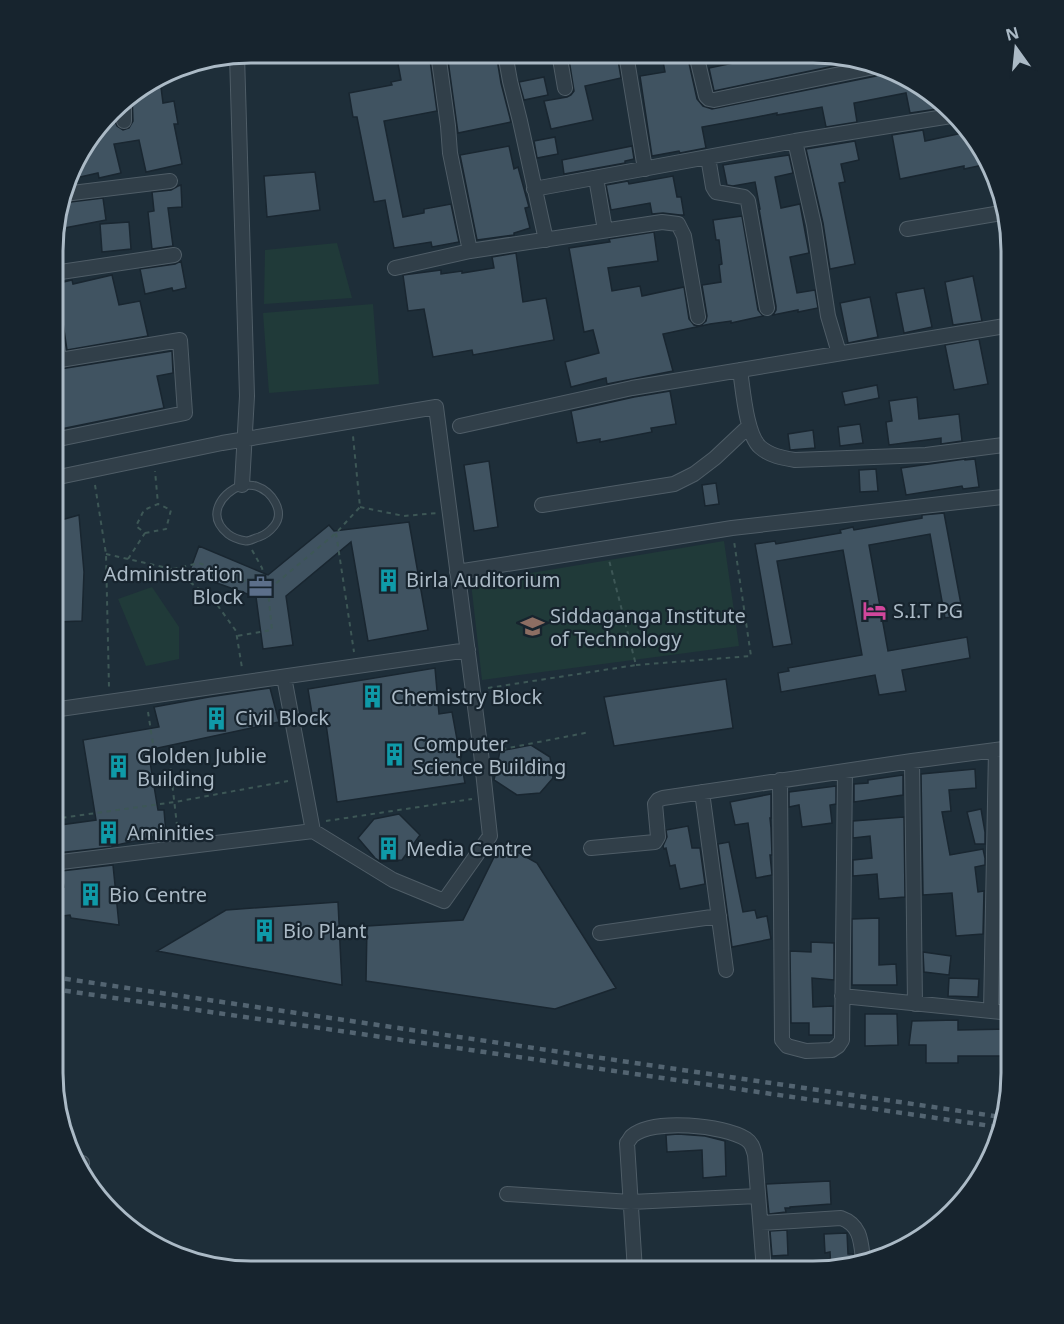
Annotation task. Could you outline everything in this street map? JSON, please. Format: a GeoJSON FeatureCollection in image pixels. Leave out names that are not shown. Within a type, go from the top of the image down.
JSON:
{"type":"FeatureCollection","features":[{"type":"Feature","properties":{"kind":"street"},"geometry":{"type":"LineString","coordinates":[[237,63],[246,396],[242,484]]}},
{"type":"Feature","properties":{"kind":"street"},"geometry":{"type":"LineString","coordinates":[[439,63],[450,153],[470,251]]}},
{"type":"Feature","properties":{"kind":"street"},"geometry":{"type":"LineString","coordinates":[[507,63],[546,240]]}},
{"type":"Feature","properties":{"kind":"street"},"geometry":{"type":"LineString","coordinates":[[561,63],[566,88]]}},
{"type":"Feature","properties":{"kind":"street"},"geometry":{"type":"LineString","coordinates":[[627,63],[645,169]]}},
{"type":"Feature","properties":{"kind":"street"},"geometry":{"type":"LineString","coordinates":[[698,63],[706,96],[714,100],[863,69]]}},
{"type":"Feature","properties":{"kind":"street"},"geometry":{"type":"LineString","coordinates":[[124,113],[124,121]]}},
{"type":"Feature","properties":{"kind":"street"},"geometry":{"type":"LineString","coordinates":[[534,189],[795,141],[945,117]]}},
{"type":"Feature","properties":{"kind":"street"},"geometry":{"type":"LineString","coordinates":[[795,141],[814,225],[828,316],[838,353]]}},
{"type":"Feature","properties":{"kind":"street"},"geometry":{"type":"LineString","coordinates":[[708,157],[712,187],[716,192],[744,197],[748,201],[767,308]]}},
{"type":"Feature","properties":{"kind":"street"},"geometry":{"type":"LineString","coordinates":[[596,178],[605,230]]}},
{"type":"Feature","properties":{"kind":"street"},"geometry":{"type":"LineString","coordinates":[[72,193],[171,181]]}},
{"type":"Feature","properties":{"kind":"street"},"geometry":{"type":"LineString","coordinates":[[907,229],[997,214]]}},
{"type":"Feature","properties":{"kind":"street"},"geometry":{"type":"LineString","coordinates":[[395,268],[470,251],[605,230],[662,222],[678,224],[684,236],[698,317]]}},
{"type":"Feature","properties":{"kind":"street"},"geometry":{"type":"LineString","coordinates":[[63,272],[174,255]]}},
{"type":"Feature","properties":{"kind":"street"},"geometry":{"type":"LineString","coordinates":[[460,426],[632,388],[1001,327]]}},
{"type":"Feature","properties":{"kind":"street"},"geometry":{"type":"LineString","coordinates":[[63,359],[180,340],[185,413],[63,438]]}},
{"type":"Feature","properties":{"kind":"street"},"geometry":{"type":"LineString","coordinates":[[740,370],[749,426],[759,446],[775,456],[795,460],[926,455],[1001,445]]}},
{"type":"Feature","properties":{"kind":"street"},"geometry":{"type":"LineString","coordinates":[[63,476],[244,440],[436,406],[490,837],[444,902],[393,880],[312,827],[63,862]]}},
{"type":"Feature","properties":{"kind":"street"},"geometry":{"type":"LineString","coordinates":[[542,505],[674,484],[694,474],[715,458],[749,426]]}},
{"type":"Feature","properties":{"kind":"street"},"geometry":{"type":"LineString","coordinates":[[457,572],[732,528],[1001,497]]}},
{"type":"Feature","properties":{"kind":"street"},"geometry":{"type":"LineString","coordinates":[[63,709],[468,650]]}},
{"type":"Feature","properties":{"kind":"street"},"geometry":{"type":"LineString","coordinates":[[284,677],[312,827]]}},
{"type":"Feature","properties":{"kind":"street"},"geometry":{"type":"LineString","coordinates":[[591,848],[655,842],[658,837],[655,804],[663,798],[1001,749]]}},
{"type":"Feature","properties":{"kind":"street"},"geometry":{"type":"LineString","coordinates":[[991,1011],[996,750]]}},
{"type":"Feature","properties":{"kind":"street"},"geometry":{"type":"LineString","coordinates":[[912,761],[915,1004]]}},
{"type":"Feature","properties":{"kind":"street"},"geometry":{"type":"LineString","coordinates":[[780,780],[782,1040],[787,1046],[806,1051],[832,1050],[842,1040],[845,771]]}},
{"type":"Feature","properties":{"kind":"street"},"geometry":{"type":"LineString","coordinates":[[702,792],[726,970]]}},
{"type":"Feature","properties":{"kind":"street"},"geometry":{"type":"LineString","coordinates":[[600,933],[719,916]]}},
{"type":"Feature","properties":{"kind":"street"},"geometry":{"type":"LineString","coordinates":[[842,996],[1001,1012]]}},
{"type":"Feature","properties":{"kind":"street"},"geometry":{"type":"LineString","coordinates":[[634,1261],[627,1143],[631,1136],[640,1132],[671,1125],[713,1127],[732,1132],[748,1140],[753,1146],[763,1261]]}},
{"type":"Feature","properties":{"kind":"street"},"geometry":{"type":"LineString","coordinates":[[507,1194],[631,1202],[758,1196]]}},
{"type":"Feature","properties":{"kind":"street"},"geometry":{"type":"LineString","coordinates":[[760,1222],[846,1219],[857,1229],[862,1255]]}},
{"type":"Feature","properties":{"kind":"lane"},"geometry":{"type":"LineString","coordinates":[[242,484],[266,491],[278,509],[278,520],[274,526],[265,535],[247,541],[232,538],[222,529],[217,519],[217,509],[222,498],[231,489],[242,484]]}},
{"type":"Feature","properties":{"kind":"path"},"geometry":{"type":"LineString","coordinates":[[268,590],[336,533],[360,507],[351,421]]}},
{"type":"Feature","properties":{"kind":"path"},"geometry":{"type":"LineString","coordinates":[[154,458],[158,504]]}},
{"type":"Feature","properties":{"kind":"path"},"geometry":{"type":"LineString","coordinates":[[92,470],[106,554],[109,702]]}},
{"type":"Feature","properties":{"kind":"path"},"geometry":{"type":"LineString","coordinates":[[129,559],[145,533],[166,529],[171,510],[158,504],[144,510],[136,526],[145,533]]}},
{"type":"Feature","properties":{"kind":"path"},"geometry":{"type":"LineString","coordinates":[[360,507],[404,516],[450,512]]}},
{"type":"Feature","properties":{"kind":"path"},"geometry":{"type":"LineString","coordinates":[[473,690],[636,665],[751,656],[732,528]]}},
{"type":"Feature","properties":{"kind":"path"},"geometry":{"type":"LineString","coordinates":[[336,533],[356,666]]}},
{"type":"Feature","properties":{"kind":"path"},"geometry":{"type":"LineString","coordinates":[[237,636],[272,630],[268,590],[262,568],[247,541]]}},
{"type":"Feature","properties":{"kind":"path"},"geometry":{"type":"LineString","coordinates":[[606,548],[636,665]]}},
{"type":"Feature","properties":{"kind":"path"},"geometry":{"type":"LineString","coordinates":[[106,554],[172,570],[213,599],[236,631],[245,682]]}},
{"type":"Feature","properties":{"kind":"path"},"geometry":{"type":"LineString","coordinates":[[172,570],[199,562],[268,590]]}},
{"type":"Feature","properties":{"kind":"path"},"geometry":{"type":"LineString","coordinates":[[146,697],[154,757],[169,756],[180,847]]}},
{"type":"Feature","properties":{"kind":"path"},"geometry":{"type":"LineString","coordinates":[[490,752],[590,732]]}},
{"type":"Feature","properties":{"kind":"path"},"geometry":{"type":"LineString","coordinates":[[63,818],[174,802],[303,778]]}},
{"type":"Feature","properties":{"kind":"path"},"geometry":{"type":"LineString","coordinates":[[312,827],[486,797]]}},
{"type":"Feature","properties":{"kind":"green space"},"geometry":{"type":"Polygon","coordinates":[[[337,243],[352,298],[264,304],[265,250],[337,243]]]}},
{"type":"Feature","properties":{"kind":"green space"},"geometry":{"type":"Polygon","coordinates":[[[373,304],[379,384],[269,393],[263,313],[373,304]]]}},
{"type":"Feature","properties":{"kind":"green space"},"geometry":{"type":"Polygon","coordinates":[[[724,541],[739,646],[482,680],[471,583],[724,541]]]}},
{"type":"Feature","properties":{"kind":"green space"},"geometry":{"type":"Polygon","coordinates":[[[152,587],[179,627],[179,659],[146,666],[118,599],[152,587]]]}},
{"type":"Feature","properties":{"kind":"building"},"geometry":{"type":"Polygon","coordinates":[[[398,63],[430,63],[437,111],[384,121],[403,217],[424,213],[424,209],[451,204],[459,242],[432,247],[431,242],[394,248],[385,200],[374,202],[357,117],[353,117],[349,93],[392,85],[391,82],[401,80],[398,63]]]}},
{"type":"Feature","properties":{"kind":"building"},"geometry":{"type":"Polygon","coordinates":[[[448,63],[498,63],[511,122],[458,133],[448,63]]]}},
{"type":"Feature","properties":{"kind":"building"},"geometry":{"type":"Polygon","coordinates":[[[570,63],[618,63],[621,78],[585,86],[593,120],[551,129],[544,101],[567,97],[574,91],[570,63]]]}},
{"type":"Feature","properties":{"kind":"building"},"geometry":{"type":"Polygon","coordinates":[[[663,63],[689,63],[697,99],[703,106],[712,109],[878,74],[907,88],[936,109],[910,113],[906,93],[854,103],[857,122],[826,127],[822,107],[777,115],[777,113],[702,127],[706,148],[652,156],[640,76],[665,72],[663,63]]]}},
{"type":"Feature","properties":{"kind":"building"},"geometry":{"type":"Polygon","coordinates":[[[733,63],[838,65],[714,91],[709,68],[733,63]]]}},
{"type":"Feature","properties":{"kind":"building"},"geometry":{"type":"Polygon","coordinates":[[[544,77],[548,95],[524,100],[519,82],[544,77]]]}},
{"type":"Feature","properties":{"kind":"building"},"geometry":{"type":"Polygon","coordinates":[[[161,86],[163,103],[174,101],[178,124],[174,124],[182,164],[146,172],[139,140],[114,144],[121,173],[99,178],[98,173],[78,178],[88,157],[110,127],[115,122],[123,130],[129,128],[133,121],[132,105],[161,86]]]}},
{"type":"Feature","properties":{"kind":"building"},"geometry":{"type":"Polygon","coordinates":[[[923,130],[925,141],[960,134],[980,166],[964,169],[964,166],[900,179],[892,135],[923,130]]]}},
{"type":"Feature","properties":{"kind":"building"},"geometry":{"type":"Polygon","coordinates":[[[555,137],[558,154],[537,158],[534,141],[555,137]]]}},
{"type":"Feature","properties":{"kind":"building"},"geometry":{"type":"Polygon","coordinates":[[[855,141],[859,160],[841,164],[845,182],[839,183],[855,264],[830,269],[823,223],[806,149],[855,141]]]}},
{"type":"Feature","properties":{"kind":"building"},"geometry":{"type":"Polygon","coordinates":[[[509,146],[514,169],[518,167],[529,207],[525,208],[530,228],[514,233],[514,235],[477,240],[460,155],[509,146]]]}},
{"type":"Feature","properties":{"kind":"building"},"geometry":{"type":"Polygon","coordinates":[[[632,146],[634,159],[625,161],[625,163],[564,174],[562,160],[632,146]]]}},
{"type":"Feature","properties":{"kind":"building"},"geometry":{"type":"Polygon","coordinates":[[[789,155],[793,173],[775,177],[781,208],[800,204],[809,253],[790,257],[797,293],[815,290],[818,308],[773,315],[776,306],[755,182],[727,185],[723,165],[789,155]]]}},
{"type":"Feature","properties":{"kind":"building"},"geometry":{"type":"Polygon","coordinates":[[[315,172],[320,210],[267,217],[264,176],[315,172]]]}},
{"type":"Feature","properties":{"kind":"building"},"geometry":{"type":"Polygon","coordinates":[[[673,176],[677,197],[681,197],[684,215],[652,214],[650,203],[611,210],[606,185],[628,181],[629,184],[673,176]]]}},
{"type":"Feature","properties":{"kind":"building"},"geometry":{"type":"Polygon","coordinates":[[[181,185],[182,207],[168,208],[173,246],[152,249],[148,212],[154,211],[152,192],[171,190],[181,185]]]}},
{"type":"Feature","properties":{"kind":"building"},"geometry":{"type":"Polygon","coordinates":[[[103,198],[106,220],[65,228],[70,202],[103,198]]]}},
{"type":"Feature","properties":{"kind":"building"},"geometry":{"type":"Polygon","coordinates":[[[742,216],[758,310],[763,316],[663,334],[673,371],[607,384],[606,378],[571,387],[565,362],[599,353],[593,330],[584,332],[569,248],[654,232],[658,261],[608,268],[612,291],[640,286],[642,296],[684,287],[689,319],[694,325],[700,326],[706,321],[707,316],[702,285],[721,282],[719,265],[722,264],[719,240],[716,240],[713,220],[742,216]]]}},
{"type":"Feature","properties":{"kind":"building"},"geometry":{"type":"Polygon","coordinates":[[[129,222],[131,249],[102,252],[100,224],[129,222]]]}},
{"type":"Feature","properties":{"kind":"building"},"geometry":{"type":"Polygon","coordinates":[[[516,253],[523,302],[546,298],[554,340],[473,355],[472,350],[433,357],[424,309],[408,311],[403,275],[441,270],[441,274],[462,271],[462,273],[494,268],[492,257],[516,253]]]}},
{"type":"Feature","properties":{"kind":"building"},"geometry":{"type":"Polygon","coordinates":[[[181,261],[186,288],[173,291],[172,288],[145,294],[140,269],[181,261]]]}},
{"type":"Feature","properties":{"kind":"building"},"geometry":{"type":"Polygon","coordinates":[[[112,275],[119,305],[140,301],[148,336],[67,350],[63,323],[63,282],[72,280],[73,284],[112,275]]]}},
{"type":"Feature","properties":{"kind":"building"},"geometry":{"type":"Polygon","coordinates":[[[973,276],[982,321],[953,325],[945,282],[973,276]]]}},
{"type":"Feature","properties":{"kind":"building"},"geometry":{"type":"Polygon","coordinates":[[[924,288],[932,327],[904,333],[896,293],[924,288]]]}},
{"type":"Feature","properties":{"kind":"building"},"geometry":{"type":"Polygon","coordinates":[[[870,297],[878,337],[848,343],[840,303],[870,297]]]}},
{"type":"Feature","properties":{"kind":"building"},"geometry":{"type":"Polygon","coordinates":[[[979,339],[988,384],[954,390],[945,345],[979,339]]]}},
{"type":"Feature","properties":{"kind":"building"},"geometry":{"type":"Polygon","coordinates":[[[172,351],[173,373],[157,376],[164,408],[63,429],[63,369],[172,351]]]}},
{"type":"Feature","properties":{"kind":"building"},"geometry":{"type":"Polygon","coordinates":[[[877,385],[879,398],[845,405],[842,392],[877,385]]]}},
{"type":"Feature","properties":{"kind":"building"},"geometry":{"type":"Polygon","coordinates":[[[670,391],[676,424],[651,428],[652,432],[600,442],[600,439],[577,443],[571,411],[670,391]]]}},
{"type":"Feature","properties":{"kind":"building"},"geometry":{"type":"Polygon","coordinates":[[[917,397],[919,419],[959,414],[962,441],[941,444],[941,438],[889,445],[886,422],[892,421],[889,401],[917,397]]]}},
{"type":"Feature","properties":{"kind":"building"},"geometry":{"type":"Polygon","coordinates":[[[860,424],[863,443],[840,446],[838,427],[860,424]]]}},
{"type":"Feature","properties":{"kind":"building"},"geometry":{"type":"Polygon","coordinates":[[[813,430],[815,448],[790,450],[788,434],[813,430]]]}},
{"type":"Feature","properties":{"kind":"building"},"geometry":{"type":"Polygon","coordinates":[[[975,459],[979,487],[963,489],[962,486],[906,495],[901,468],[975,459]]]}},
{"type":"Feature","properties":{"kind":"building"},"geometry":{"type":"Polygon","coordinates":[[[489,461],[498,527],[474,531],[464,465],[489,461]]]}},
{"type":"Feature","properties":{"kind":"building"},"geometry":{"type":"Polygon","coordinates":[[[876,469],[878,491],[860,492],[859,470],[876,469]]]}},
{"type":"Feature","properties":{"kind":"building"},"geometry":{"type":"Polygon","coordinates":[[[716,483],[719,504],[705,506],[702,485],[716,483]]]}},
{"type":"Feature","properties":{"kind":"building"},"geometry":{"type":"Polygon","coordinates":[[[944,513],[963,615],[945,618],[930,534],[869,545],[888,651],[967,637],[970,658],[902,670],[906,691],[879,695],[875,675],[781,692],[778,673],[789,671],[788,668],[862,655],[843,550],[777,561],[792,644],[773,647],[755,544],[775,541],[776,544],[841,533],[840,530],[853,527],[854,530],[922,518],[922,515],[944,513]]]}},
{"type":"Feature","properties":{"kind":"building"},"geometry":{"type":"Polygon","coordinates":[[[79,515],[84,572],[82,621],[63,622],[63,519],[79,515]]]}},
{"type":"Feature","properties":{"kind":"building"},"geometry":{"type":"Polygon","coordinates":[[[409,522],[428,630],[368,641],[351,542],[286,596],[293,645],[263,649],[256,597],[189,573],[199,546],[268,575],[329,525],[334,531],[409,522]]]}},
{"type":"Feature","properties":{"kind":"building","name":"Computer Science Building"},"geometry":{"type":"Polygon","coordinates":[[[435,668],[439,714],[452,712],[465,783],[337,802],[326,724],[314,726],[308,689],[435,668]]]}},
{"type":"Feature","properties":{"kind":"building"},"geometry":{"type":"Polygon","coordinates":[[[726,679],[733,728],[614,746],[604,697],[726,679]]]}},
{"type":"Feature","properties":{"kind":"building"},"geometry":{"type":"Polygon","coordinates":[[[270,688],[279,722],[148,750],[158,810],[164,810],[166,834],[112,847],[63,852],[63,825],[96,820],[83,740],[159,727],[154,707],[270,688]]]}},
{"type":"Feature","properties":{"kind":"building"},"geometry":{"type":"Polygon","coordinates":[[[531,745],[550,757],[553,778],[540,793],[517,795],[494,780],[500,751],[531,745]]]}},
{"type":"Feature","properties":{"kind":"building"},"geometry":{"type":"Polygon","coordinates":[[[975,769],[976,788],[949,790],[951,811],[942,812],[950,855],[983,849],[985,858],[985,865],[975,867],[978,892],[984,891],[983,934],[956,936],[952,893],[923,895],[921,774],[975,769]]]}},
{"type":"Feature","properties":{"kind":"building"},"geometry":{"type":"Polygon","coordinates":[[[903,775],[903,795],[854,802],[854,784],[903,775]]]}},
{"type":"Feature","properties":{"kind":"building"},"geometry":{"type":"Polygon","coordinates":[[[836,786],[836,804],[830,805],[832,823],[802,827],[799,805],[789,807],[789,792],[836,786]]]}},
{"type":"Feature","properties":{"kind":"building"},"geometry":{"type":"Polygon","coordinates":[[[771,794],[772,875],[756,878],[748,823],[735,825],[730,802],[771,794]]]}},
{"type":"Feature","properties":{"kind":"building"},"geometry":{"type":"Polygon","coordinates":[[[981,809],[985,844],[975,844],[967,812],[981,809]]]}},
{"type":"Feature","properties":{"kind":"building","name":"Media Centre"},"geometry":{"type":"Polygon","coordinates":[[[399,814],[420,835],[402,860],[381,862],[358,838],[374,819],[399,814]]]}},
{"type":"Feature","properties":{"kind":"building"},"geometry":{"type":"Polygon","coordinates":[[[904,817],[905,897],[879,899],[877,874],[853,876],[853,860],[872,858],[870,836],[853,838],[853,821],[904,817]]]}},
{"type":"Feature","properties":{"kind":"building"},"geometry":{"type":"Polygon","coordinates":[[[688,826],[692,848],[700,848],[705,884],[680,889],[675,865],[670,866],[666,848],[664,849],[663,846],[667,837],[666,830],[688,826]]]}},
{"type":"Feature","properties":{"kind":"building"},"geometry":{"type":"Polygon","coordinates":[[[729,842],[743,912],[755,910],[757,918],[767,916],[771,939],[732,947],[718,844],[729,842]]]}},
{"type":"Feature","properties":{"kind":"building"},"geometry":{"type":"Polygon","coordinates":[[[501,843],[537,863],[616,988],[555,1009],[366,981],[367,926],[463,920],[501,843]]]}},
{"type":"Feature","properties":{"kind":"building","name":"Bio Centre"},"geometry":{"type":"Polygon","coordinates":[[[113,865],[119,925],[71,918],[70,915],[63,916],[63,871],[113,865]]]}},
{"type":"Feature","properties":{"kind":"building","name":"Bio Plant"},"geometry":{"type":"Polygon","coordinates":[[[338,902],[342,985],[157,951],[226,910],[338,902]]]}},
{"type":"Feature","properties":{"kind":"building"},"geometry":{"type":"Polygon","coordinates":[[[879,918],[879,965],[896,964],[897,985],[852,985],[852,919],[879,918]]]}},
{"type":"Feature","properties":{"kind":"building"},"geometry":{"type":"Polygon","coordinates":[[[811,942],[834,943],[834,980],[812,978],[813,1007],[833,1006],[833,1035],[809,1035],[809,1023],[791,1023],[790,951],[811,952],[811,942]]]}},
{"type":"Feature","properties":{"kind":"building"},"geometry":{"type":"Polygon","coordinates":[[[923,952],[951,956],[949,975],[924,972],[923,952]]]}},
{"type":"Feature","properties":{"kind":"building"},"geometry":{"type":"Polygon","coordinates":[[[949,978],[979,979],[978,997],[948,996],[949,978]]]}},
{"type":"Feature","properties":{"kind":"building"},"geometry":{"type":"Polygon","coordinates":[[[865,1014],[897,1014],[898,1045],[865,1046],[865,1014]]]}},
{"type":"Feature","properties":{"kind":"building"},"geometry":{"type":"Polygon","coordinates":[[[958,1020],[958,1030],[1001,1029],[1001,1056],[958,1056],[958,1063],[926,1063],[926,1045],[909,1045],[912,1021],[958,1020]]]}},
{"type":"Feature","properties":{"kind":"building"},"geometry":{"type":"Polygon","coordinates":[[[666,1135],[705,1136],[725,1141],[726,1176],[703,1178],[702,1150],[667,1152],[666,1135]]]}},
{"type":"Feature","properties":{"kind":"building"},"geometry":{"type":"Polygon","coordinates":[[[830,1181],[831,1204],[790,1207],[785,1208],[786,1212],[769,1214],[766,1184],[830,1181]]]}},
{"type":"Feature","properties":{"kind":"building"},"geometry":{"type":"Polygon","coordinates":[[[787,1230],[788,1255],[772,1256],[770,1231],[787,1230]]]}},
{"type":"Feature","properties":{"kind":"building"},"geometry":{"type":"Polygon","coordinates":[[[847,1233],[848,1254],[853,1254],[854,1256],[830,1260],[830,1252],[825,1253],[824,1234],[847,1233]]]}},
{"type":"Feature","properties":{"kind":"railway"},"geometry":{"type":"LineString","coordinates":[[63,978],[995,1116]]}},
{"type":"Feature","properties":{"kind":"railway"},"geometry":{"type":"LineString","coordinates":[[63,990],[993,1126]]}},
{"type":"Feature","properties":{"kind":"place","name":"Birla Auditorium"},"geometry":{"type":"Point","coordinates":[388,580]}},
{"type":"Feature","properties":{"kind":"place","name":"Administration Block"},"geometry":{"type":"Point","coordinates":[261,586]}},
{"type":"Feature","properties":{"kind":"place","name":"S.I.T PG"},"geometry":{"type":"Point","coordinates":[875,611]}},
{"type":"Feature","properties":{"kind":"place","name":"Siddaganga Institute of Technology"},"geometry":{"type":"Point","coordinates":[532,627]}},
{"type":"Feature","properties":{"kind":"place","name":"Chemistry Block"},"geometry":{"type":"Point","coordinates":[373,697]}},
{"type":"Feature","properties":{"kind":"place","name":"Civil Block"},"geometry":{"type":"Point","coordinates":[217,718]}},
{"type":"Feature","properties":{"kind":"place","name":"Computer Science Building"},"geometry":{"type":"Point","coordinates":[395,755]}},
{"type":"Feature","properties":{"kind":"place","name":"Glolden Jublie Building"},"geometry":{"type":"Point","coordinates":[119,767]}},
{"type":"Feature","properties":{"kind":"place","name":"Aminities"},"geometry":{"type":"Point","coordinates":[109,833]}},
{"type":"Feature","properties":{"kind":"place","name":"Media Centre"},"geometry":{"type":"Point","coordinates":[388,849]}},
{"type":"Feature","properties":{"kind":"place","name":"Bio Centre"},"geometry":{"type":"Point","coordinates":[91,895]}},
{"type":"Feature","properties":{"kind":"place","name":"Bio Plant"},"geometry":{"type":"Point","coordinates":[265,931]}}]}
